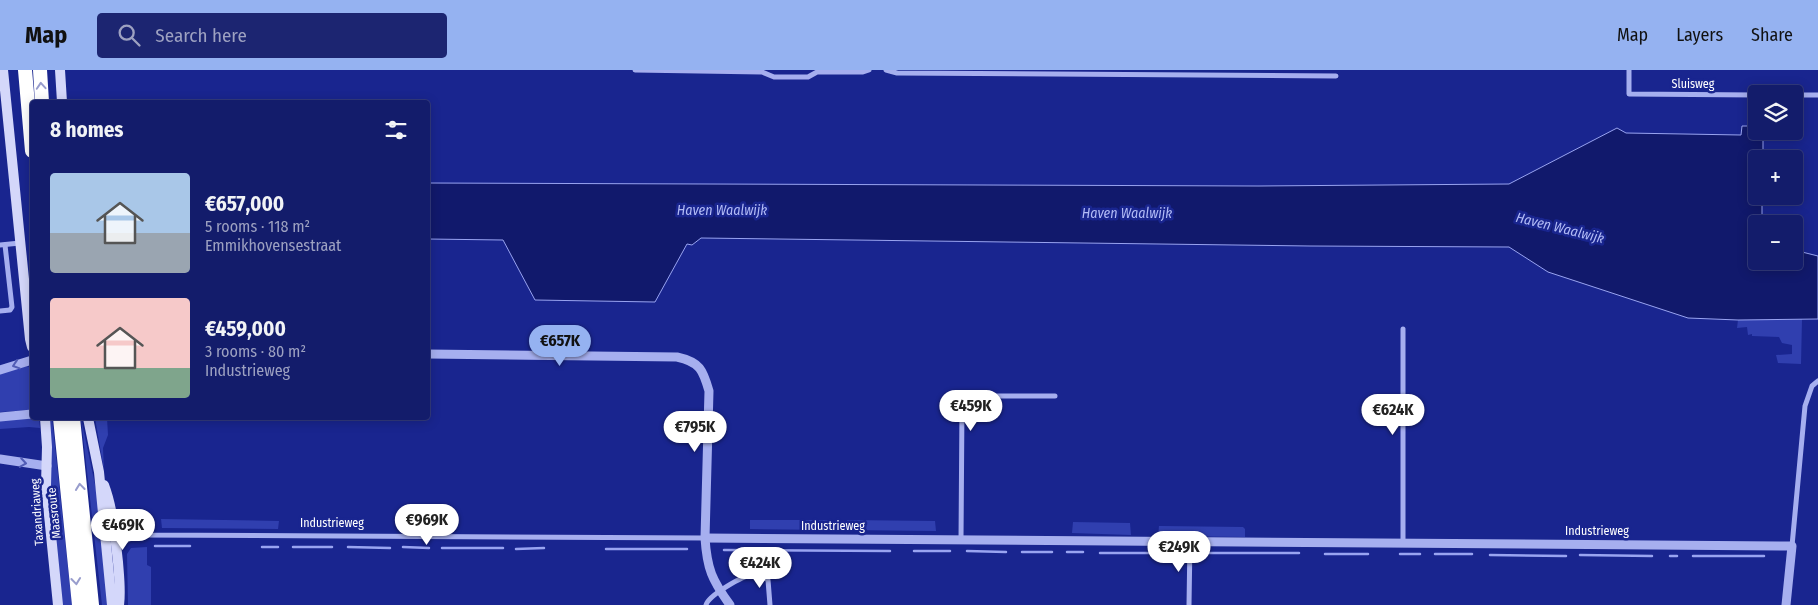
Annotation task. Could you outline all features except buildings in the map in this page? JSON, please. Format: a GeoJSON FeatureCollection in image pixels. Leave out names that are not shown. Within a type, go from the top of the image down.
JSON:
{"type":"FeatureCollection","features":[{"type":"Feature","properties":{"kind":"highway"},"geometry":{"type":"LineString","coordinates":[[25,70],[30,128]]}},
{"type":"Feature","properties":{"kind":"highway"},"geometry":{"type":"LineString","coordinates":[[40,70],[42,100]]}},
{"type":"Feature","properties":{"kind":"highway","name":"Maasroute"},"geometry":{"type":"LineString","coordinates":[[60,420],[79,605]]}},
{"type":"Feature","properties":{"kind":"highway"},"geometry":{"type":"LineString","coordinates":[[73,420],[92,605]]}},
{"type":"Feature","properties":{"kind":"main road"},"geometry":{"type":"LineString","coordinates":[[3,70],[30,339]]}},
{"type":"Feature","properties":{"kind":"main road"},"geometry":{"type":"LineString","coordinates":[[60,70],[62,100]]}},
{"type":"Feature","properties":{"kind":"main road","name":"Taxandriaweg"},"geometry":{"type":"LineString","coordinates":[[45,420],[49,514],[58,605]]}},
{"type":"Feature","properties":{"kind":"main road"},"geometry":{"type":"LineString","coordinates":[[88,420],[112,536],[120,587],[119,605]]}},
{"type":"Feature","properties":{"kind":"main road"},"geometry":{"type":"LineString","coordinates":[[112,536],[112,605]]}},
{"type":"Feature","properties":{"kind":"street"},"geometry":{"type":"LineString","coordinates":[[635,70],[762,72],[774,77],[808,77],[817,72],[863,72],[870,70]]}},
{"type":"Feature","properties":{"kind":"street"},"geometry":{"type":"LineString","coordinates":[[886,70],[917,73],[1336,76]]}},
{"type":"Feature","properties":{"kind":"street","name":"Sluisweg"},"geometry":{"type":"LineString","coordinates":[[1629,70],[1629,94],[1748,95]]}},
{"type":"Feature","properties":{"kind":"street"},"geometry":{"type":"LineString","coordinates":[[1803,95],[1818,95]]}},
{"type":"Feature","properties":{"kind":"street"},"geometry":{"type":"LineString","coordinates":[[0,311],[10,310],[12,307],[2,245],[21,243]]}},
{"type":"Feature","properties":{"kind":"street"},"geometry":{"type":"LineString","coordinates":[[1403,329],[1403,542]]}},
{"type":"Feature","properties":{"kind":"street"},"geometry":{"type":"LineString","coordinates":[[430,354],[677,357],[687,359],[696,364],[704,373],[708,391],[706,557],[712,578],[730,605]]}},
{"type":"Feature","properties":{"kind":"street"},"geometry":{"type":"LineString","coordinates":[[0,370],[30,361]]}},
{"type":"Feature","properties":{"kind":"street"},"geometry":{"type":"LineString","coordinates":[[1786,605],[1805,406],[1812,386],[1818,380]]}},
{"type":"Feature","properties":{"kind":"street"},"geometry":{"type":"LineString","coordinates":[[961,540],[962,405],[967,399],[980,396],[1055,396]]}},
{"type":"Feature","properties":{"kind":"street"},"geometry":{"type":"LineString","coordinates":[[0,417],[30,414]]}},
{"type":"Feature","properties":{"kind":"street"},"geometry":{"type":"LineString","coordinates":[[0,459],[46,466]]}},
{"type":"Feature","properties":{"kind":"street","name":"Industrieweg"},"geometry":{"type":"LineString","coordinates":[[112,536],[132,531],[138,535]]}},
{"type":"Feature","properties":{"kind":"street","name":"Industrieweg"},"geometry":{"type":"LineString","coordinates":[[112,536],[125,541],[138,535],[1792,546]]}},
{"type":"Feature","properties":{"kind":"street"},"geometry":{"type":"LineString","coordinates":[[1189,605],[1190,542]]}},
{"type":"Feature","properties":{"kind":"street"},"geometry":{"type":"LineString","coordinates":[[706,605],[706,602],[711,597],[745,576],[761,576],[768,580],[770,605]]}},
{"type":"Feature","properties":{"kind":"shaded area"},"geometry":{"type":"Polygon","coordinates":[[[1802,319],[1801,364],[1778,363],[1776,355],[1792,354],[1792,345],[1782,343],[1779,337],[1752,336],[1752,334],[1748,335],[1747,327],[1737,328],[1738,320],[1802,319]]]}},
{"type":"Feature","properties":{"kind":"shaded area"},"geometry":{"type":"Polygon","coordinates":[[[27,366],[30,368],[30,410],[0,412],[0,373],[27,366]]]}},
{"type":"Feature","properties":{"kind":"shaded area"},"geometry":{"type":"Polygon","coordinates":[[[30,417],[30,420],[39,420],[40,428],[0,429],[0,421],[30,417]]]}},
{"type":"Feature","properties":{"kind":"shaded area"},"geometry":{"type":"Polygon","coordinates":[[[48,420],[52,420],[72,605],[62,605],[50,490],[48,420]]]}},
{"type":"Feature","properties":{"kind":"shaded area"},"geometry":{"type":"Polygon","coordinates":[[[81,420],[97,494],[109,605],[102,605],[81,420]]]}},
{"type":"Feature","properties":{"kind":"shaded area"},"geometry":{"type":"Polygon","coordinates":[[[95,420],[107,420],[108,435],[103,448],[104,470],[95,420]]]}},
{"type":"Feature","properties":{"kind":"shaded area"},"geometry":{"type":"Polygon","coordinates":[[[161,519],[279,521],[278,529],[162,528],[161,519]]]}},
{"type":"Feature","properties":{"kind":"shaded area"},"geometry":{"type":"Polygon","coordinates":[[[750,520],[831,520],[831,530],[750,529],[750,520]]]}},
{"type":"Feature","properties":{"kind":"shaded area"},"geometry":{"type":"Polygon","coordinates":[[[847,520],[935,521],[936,531],[847,530],[847,520]]]}},
{"type":"Feature","properties":{"kind":"shaded area"},"geometry":{"type":"Polygon","coordinates":[[[1073,522],[1130,523],[1131,535],[1072,533],[1073,522]]]}},
{"type":"Feature","properties":{"kind":"shaded area"},"geometry":{"type":"Polygon","coordinates":[[[1159,526],[1243,527],[1245,529],[1245,537],[1158,536],[1159,526]]]}},
{"type":"Feature","properties":{"kind":"shaded area"},"geometry":{"type":"Polygon","coordinates":[[[147,547],[147,565],[151,567],[151,605],[128,605],[127,554],[131,548],[147,547]]]}},
{"type":"Feature","properties":{"kind":"water","name":"Haven Waalwijk"},"geometry":{"type":"Polygon","coordinates":[[[1742,126],[1748,126],[1748,140],[1763,140],[1763,150],[1748,150],[1748,205],[1762,205],[1762,215],[1748,215],[1748,270],[1803,270],[1803,252],[1818,256],[1818,319],[1738,320],[1688,318],[1548,272],[1509,247],[701,238],[692,245],[687,244],[655,302],[535,300],[503,240],[430,239],[430,183],[1259,186],[1509,184],[1617,128],[1626,133],[1741,135],[1742,126]]]}},
{"type":"Feature","properties":{"kind":"waterway"},"geometry":{"type":"LineString","coordinates":[[155,546],[190,546]]}},
{"type":"Feature","properties":{"kind":"waterway"},"geometry":{"type":"LineString","coordinates":[[262,547],[278,547]]}},
{"type":"Feature","properties":{"kind":"waterway"},"geometry":{"type":"LineString","coordinates":[[293,547],[332,547]]}},
{"type":"Feature","properties":{"kind":"waterway"},"geometry":{"type":"LineString","coordinates":[[348,547],[390,548]]}},
{"type":"Feature","properties":{"kind":"waterway"},"geometry":{"type":"LineString","coordinates":[[403,547],[429,548]]}},
{"type":"Feature","properties":{"kind":"waterway"},"geometry":{"type":"LineString","coordinates":[[442,548],[503,548]]}},
{"type":"Feature","properties":{"kind":"waterway"},"geometry":{"type":"LineString","coordinates":[[516,549],[544,548]]}},
{"type":"Feature","properties":{"kind":"waterway"},"geometry":{"type":"LineString","coordinates":[[606,549],[687,549]]}},
{"type":"Feature","properties":{"kind":"waterway"},"geometry":{"type":"LineString","coordinates":[[724,550],[890,551]]}},
{"type":"Feature","properties":{"kind":"waterway"},"geometry":{"type":"LineString","coordinates":[[914,551],[950,551]]}},
{"type":"Feature","properties":{"kind":"waterway"},"geometry":{"type":"LineString","coordinates":[[967,551],[1006,552]]}},
{"type":"Feature","properties":{"kind":"waterway"},"geometry":{"type":"LineString","coordinates":[[1022,552],[1052,552]]}},
{"type":"Feature","properties":{"kind":"waterway"},"geometry":{"type":"LineString","coordinates":[[1067,552],[1083,552]]}},
{"type":"Feature","properties":{"kind":"waterway"},"geometry":{"type":"LineString","coordinates":[[1100,553],[1169,553]]}},
{"type":"Feature","properties":{"kind":"waterway"},"geometry":{"type":"LineString","coordinates":[[1209,553],[1299,553]]}},
{"type":"Feature","properties":{"kind":"waterway"},"geometry":{"type":"LineString","coordinates":[[1325,554],[1368,554]]}},
{"type":"Feature","properties":{"kind":"waterway"},"geometry":{"type":"LineString","coordinates":[[1400,554],[1420,554]]}},
{"type":"Feature","properties":{"kind":"waterway"},"geometry":{"type":"LineString","coordinates":[[1435,554],[1472,554]]}},
{"type":"Feature","properties":{"kind":"waterway"},"geometry":{"type":"LineString","coordinates":[[1490,555],[1566,556]]}},
{"type":"Feature","properties":{"kind":"waterway"},"geometry":{"type":"LineString","coordinates":[[1580,555],[1652,556]]}},
{"type":"Feature","properties":{"kind":"waterway"},"geometry":{"type":"LineString","coordinates":[[1670,556],[1677,556]]}},
{"type":"Feature","properties":{"kind":"waterway"},"geometry":{"type":"LineString","coordinates":[[1693,556],[1764,556]]}}]}
